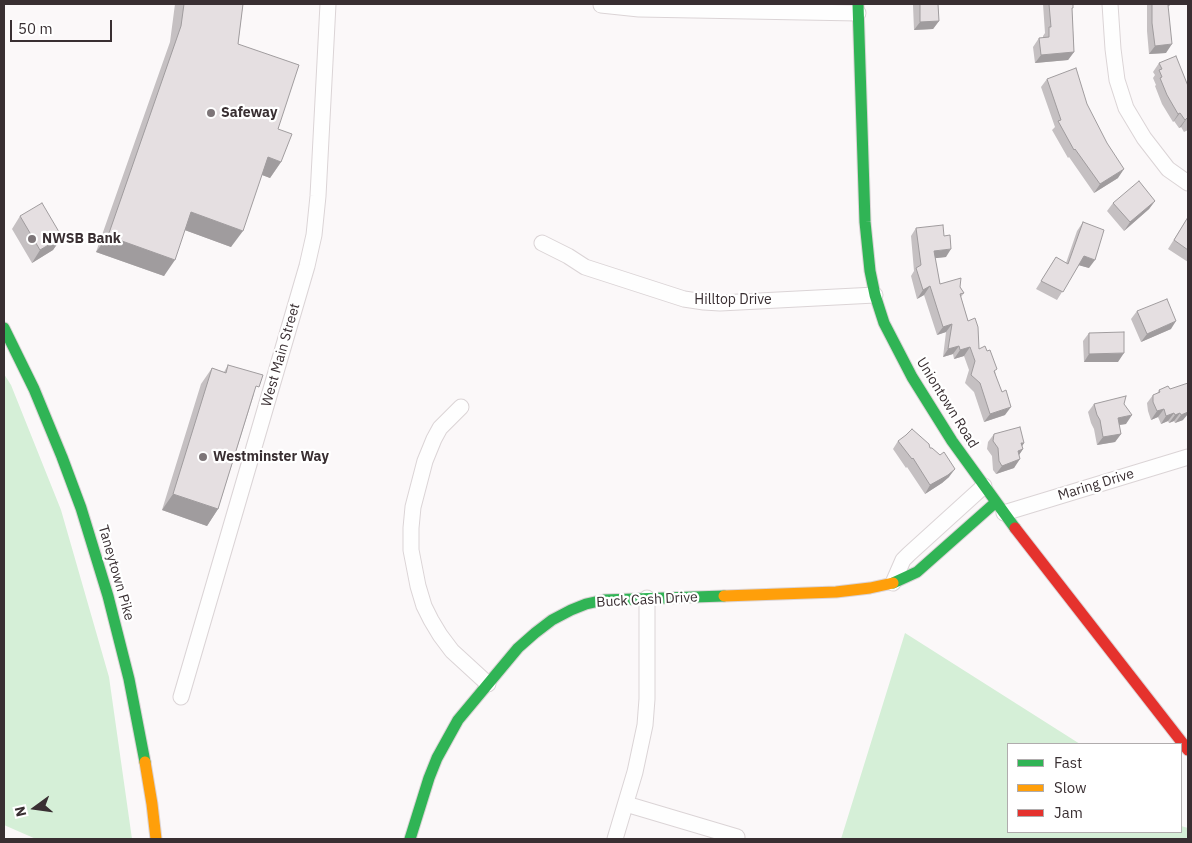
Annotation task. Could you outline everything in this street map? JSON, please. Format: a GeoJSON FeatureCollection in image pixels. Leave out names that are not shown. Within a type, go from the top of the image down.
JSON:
{"type":"FeatureCollection","features":[{"type":"Feature","properties":{"kind":"main road","name":"Uniontown Road"},"geometry":{"type":"LineString","coordinates":[[858,8],[864,222],[870,271],[884,324],[898,353],[927,403],[984,486],[1183,734],[1188,750]]}},
{"type":"Feature","properties":{"kind":"main road","name":"Taneytown Pike"},"geometry":{"type":"LineString","coordinates":[[4,328],[34,389],[62,457],[81,508],[108,596],[129,679],[141,738],[156,839]]}},
{"type":"Feature","properties":{"kind":"main road","name":"Buck Cash Drive"},"geometry":{"type":"LineString","coordinates":[[410,839],[429,778],[446,740],[458,720],[518,648],[535,632],[552,620],[570,610],[604,600],[836,592],[893,583],[917,572],[1000,508]]}},
{"type":"Feature","properties":{"kind":"street","name":"West Main Street"},"geometry":{"type":"LineString","coordinates":[[181,697],[307,266],[314,235],[318,196],[328,4]]}},
{"type":"Feature","properties":{"kind":"street"},"geometry":{"type":"LineString","coordinates":[[1110,4],[1112,49],[1126,108],[1144,138],[1168,169],[1188,183]]}},
{"type":"Feature","properties":{"kind":"street"},"geometry":{"type":"LineString","coordinates":[[601,5],[639,9],[858,8]]}},
{"type":"Feature","properties":{"kind":"street","name":"Hilltop Drive"},"geometry":{"type":"LineString","coordinates":[[542,243],[585,267],[684,299],[720,303],[875,295]]}},
{"type":"Feature","properties":{"kind":"street"},"geometry":{"type":"LineString","coordinates":[[461,407],[440,428],[425,460],[413,507],[411,550],[418,586],[424,606],[431,620],[452,651],[488,684]]}},
{"type":"Feature","properties":{"kind":"street","name":"Maring Drive"},"geometry":{"type":"LineString","coordinates":[[1000,508],[1188,457]]}},
{"type":"Feature","properties":{"kind":"street"},"geometry":{"type":"LineString","coordinates":[[893,583],[903,560],[984,486]]}},
{"type":"Feature","properties":{"kind":"street"},"geometry":{"type":"LineString","coordinates":[[615,839],[626,804],[645,725],[647,699],[647,598]]}},
{"type":"Feature","properties":{"kind":"street"},"geometry":{"type":"LineString","coordinates":[[626,804],[737,837]]}},
{"type":"Feature","properties":{"kind":"green space"},"geometry":{"type":"Polygon","coordinates":[[[4,374],[11,385],[61,510],[109,677],[132,839],[36,839],[4,825],[4,374]]]}},
{"type":"Feature","properties":{"kind":"green space"},"geometry":{"type":"Polygon","coordinates":[[[905,633],[1078,743],[1007,743],[1007,833],[1182,833],[1182,826],[1188,828],[1188,839],[841,839],[905,633]]]}},
{"type":"Feature","properties":{"kind":"building","name":"Safeway"},"geometry":{"type":"Polygon","coordinates":[[[184,4],[243,4],[238,44],[299,65],[278,129],[292,134],[281,162],[268,157],[243,231],[191,212],[175,260],[108,236],[181,26],[184,4]]]}},
{"type":"Feature","properties":{"kind":"building"},"geometry":{"type":"Polygon","coordinates":[[[920,4],[938,4],[939,21],[920,22],[920,4]]]}},
{"type":"Feature","properties":{"kind":"building"},"geometry":{"type":"Polygon","coordinates":[[[1049,4],[1073,4],[1074,52],[1041,55],[1039,38],[1049,37],[1049,27],[1051,27],[1049,4]]]}},
{"type":"Feature","properties":{"kind":"building"},"geometry":{"type":"Polygon","coordinates":[[[1152,4],[1170,4],[1168,5],[1172,44],[1155,46],[1152,4]]]}},
{"type":"Feature","properties":{"kind":"building"},"geometry":{"type":"Polygon","coordinates":[[[1176,56],[1188,86],[1188,121],[1180,113],[1178,114],[1160,78],[1162,77],[1159,70],[1162,69],[1159,63],[1176,56]]]}},
{"type":"Feature","properties":{"kind":"building"},"geometry":{"type":"Polygon","coordinates":[[[1076,68],[1087,104],[1107,143],[1124,169],[1100,184],[1074,150],[1058,121],[1061,120],[1047,79],[1076,68]]]}},
{"type":"Feature","properties":{"kind":"building"},"geometry":{"type":"Polygon","coordinates":[[[1139,181],[1155,201],[1130,222],[1113,203],[1139,181]]]}},
{"type":"Feature","properties":{"kind":"building"},"geometry":{"type":"Polygon","coordinates":[[[42,203],[62,237],[40,250],[20,216],[42,203]]]}},
{"type":"Feature","properties":{"kind":"building"},"geometry":{"type":"Polygon","coordinates":[[[1188,217],[1188,250],[1174,240],[1188,217]]]}},
{"type":"Feature","properties":{"kind":"building"},"geometry":{"type":"Polygon","coordinates":[[[1083,222],[1104,230],[1095,260],[1084,256],[1063,292],[1041,281],[1056,257],[1068,264],[1083,222]]]}},
{"type":"Feature","properties":{"kind":"building"},"geometry":{"type":"Polygon","coordinates":[[[943,225],[944,236],[950,235],[951,249],[934,251],[940,284],[961,278],[960,287],[964,293],[960,294],[968,321],[975,318],[978,327],[979,349],[985,346],[987,351],[990,350],[997,369],[994,371],[1002,392],[1006,390],[1011,407],[990,414],[980,383],[971,375],[975,361],[970,347],[960,350],[959,346],[948,349],[952,324],[943,327],[930,286],[923,290],[916,268],[921,265],[916,228],[943,225]]]}},
{"type":"Feature","properties":{"kind":"building"},"geometry":{"type":"Polygon","coordinates":[[[1167,299],[1176,321],[1147,334],[1137,311],[1167,299]]]}},
{"type":"Feature","properties":{"kind":"building"},"geometry":{"type":"Polygon","coordinates":[[[1124,332],[1124,353],[1089,354],[1089,333],[1124,332]]]}},
{"type":"Feature","properties":{"kind":"building","name":"Westminster Way"},"geometry":{"type":"Polygon","coordinates":[[[228,365],[263,375],[259,387],[256,386],[218,509],[173,494],[212,368],[226,373],[228,365]]]}},
{"type":"Feature","properties":{"kind":"building"},"geometry":{"type":"Polygon","coordinates":[[[1188,383],[1188,412],[1181,415],[1180,413],[1175,415],[1174,413],[1166,416],[1164,409],[1157,411],[1153,402],[1153,395],[1168,386],[1170,389],[1188,383]]]}},
{"type":"Feature","properties":{"kind":"building"},"geometry":{"type":"Polygon","coordinates":[[[1126,396],[1124,404],[1132,415],[1118,418],[1121,434],[1103,437],[1100,420],[1094,404],[1126,396]]]}},
{"type":"Feature","properties":{"kind":"building"},"geometry":{"type":"Polygon","coordinates":[[[1020,427],[1024,443],[1021,443],[1023,449],[1018,451],[1020,459],[1002,466],[999,461],[998,448],[993,441],[994,434],[1020,427]]]}},
{"type":"Feature","properties":{"kind":"building"},"geometry":{"type":"Polygon","coordinates":[[[912,429],[929,444],[930,448],[940,455],[944,452],[955,469],[930,485],[913,458],[898,441],[912,429]]]}},
{"type":"Feature","properties":{"kind":"traffic: fast"},"geometry":{"type":"LineString","coordinates":[[858,4],[865,222],[870,271],[875,295],[884,323],[912,377],[952,441],[1015,528]]}},
{"type":"Feature","properties":{"kind":"traffic: fast"},"geometry":{"type":"LineString","coordinates":[[4,328],[34,389],[81,508],[108,596],[129,679],[145,762]]}},
{"type":"Feature","properties":{"kind":"traffic: fast"},"geometry":{"type":"LineString","coordinates":[[893,583],[917,572],[996,502]]}},
{"type":"Feature","properties":{"kind":"traffic: fast"},"geometry":{"type":"LineString","coordinates":[[410,839],[437,758],[458,720],[518,648],[535,633],[552,620],[571,610],[604,600],[724,596]]}},
{"type":"Feature","properties":{"kind":"traffic: slow"},"geometry":{"type":"LineString","coordinates":[[724,596],[836,592],[893,583]]}},
{"type":"Feature","properties":{"kind":"traffic: slow"},"geometry":{"type":"LineString","coordinates":[[145,762],[156,839]]}},
{"type":"Feature","properties":{"kind":"traffic: jam"},"geometry":{"type":"LineString","coordinates":[[1015,528],[1188,750]]}},
{"type":"Feature","properties":{"kind":"place","name":"Safeway"},"geometry":{"type":"Point","coordinates":[211,113]}},
{"type":"Feature","properties":{"kind":"place","name":"NWSB Bank"},"geometry":{"type":"Point","coordinates":[32,239]}},
{"type":"Feature","properties":{"kind":"place","name":"Westminster Way"},"geometry":{"type":"Point","coordinates":[203,457]}}]}
